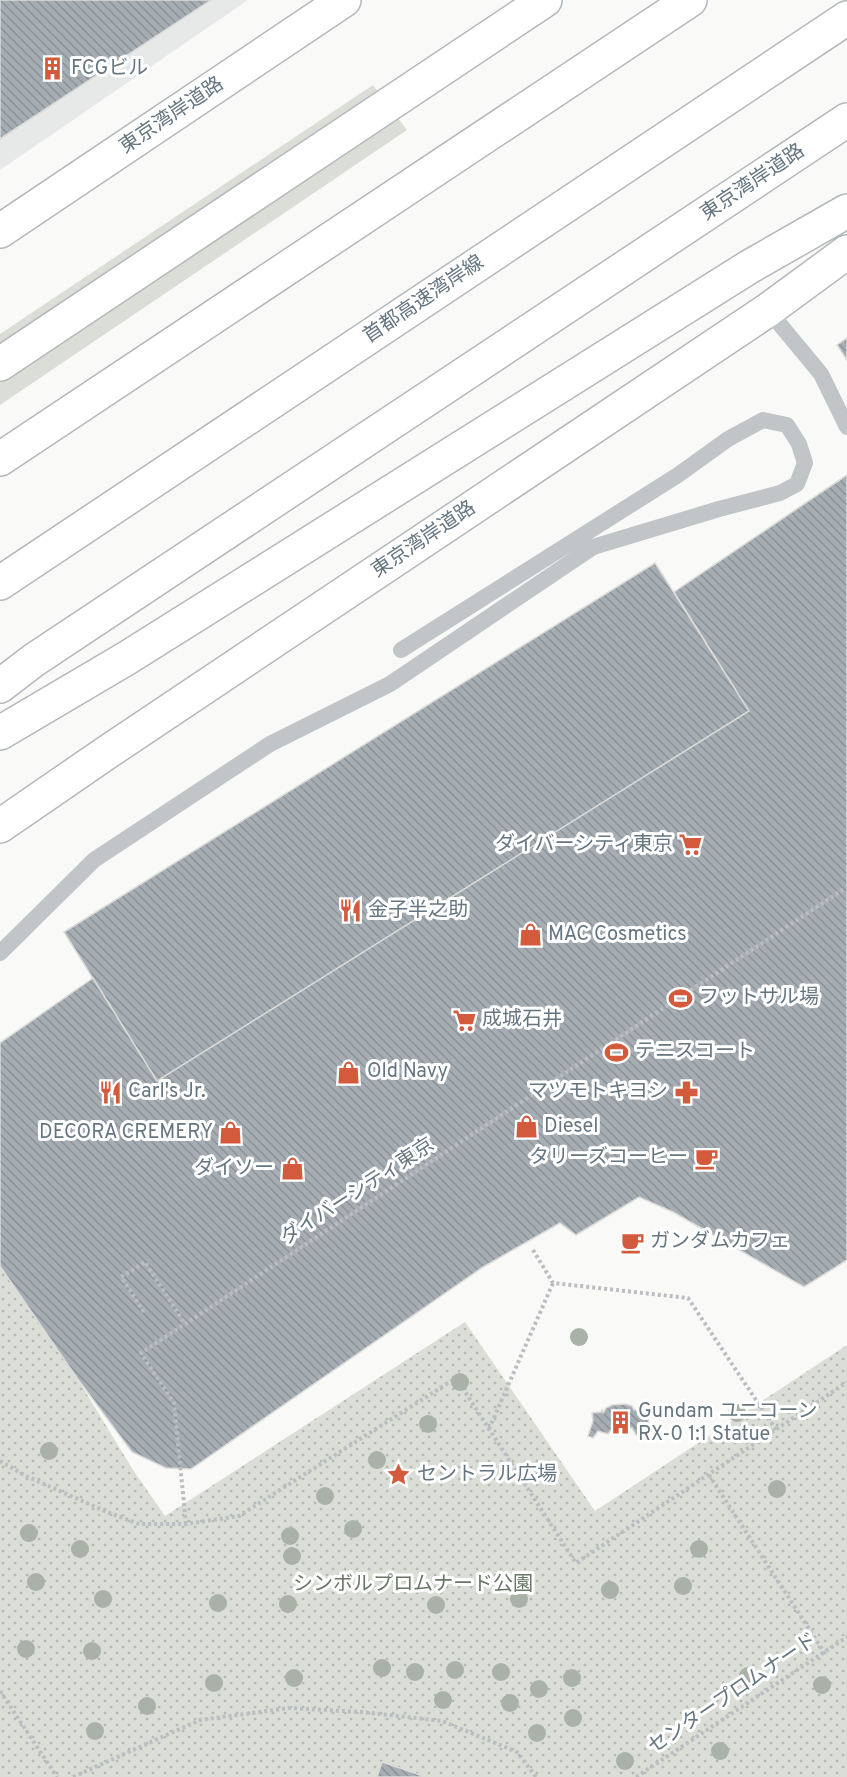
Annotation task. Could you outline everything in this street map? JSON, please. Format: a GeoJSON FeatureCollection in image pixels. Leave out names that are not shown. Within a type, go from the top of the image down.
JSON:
{"type":"FeatureCollection","features":[{"type":"Feature","properties":{"kind":"highway","name":"東京湾岸道路"},"geometry":{"type":"LineString","coordinates":[[0,231],[344,0]]}},
{"type":"Feature","properties":{"kind":"highway"},"geometry":{"type":"LineString","coordinates":[[0,364],[545,0]]}},
{"type":"Feature","properties":{"kind":"highway"},"geometry":{"type":"LineString","coordinates":[[0,459],[690,0]]}},
{"type":"Feature","properties":{"kind":"highway","name":"首都高速湾岸線"},"geometry":{"type":"LineString","coordinates":[[0,583],[847,18]]}},
{"type":"Feature","properties":{"kind":"highway","name":"東京湾岸道路"},"geometry":{"type":"LineString","coordinates":[[0,686],[34,660],[847,120]]}},
{"type":"Feature","properties":{"kind":"highway"},"geometry":{"type":"LineString","coordinates":[[0,734],[127,658],[749,267],[847,211]]}},
{"type":"Feature","properties":{"kind":"highway","name":"東京湾岸道路"},"geometry":{"type":"LineString","coordinates":[[0,826],[768,310],[847,252]]}},
{"type":"Feature","properties":{"kind":"lane"},"geometry":{"type":"LineString","coordinates":[[768,310],[821,374],[847,427]]}},
{"type":"Feature","properties":{"kind":"lane"},"geometry":{"type":"LineString","coordinates":[[0,953],[94,860],[270,744],[390,684],[593,547],[780,493],[797,484],[805,463],[799,444],[787,425],[762,420],[728,439],[678,475],[401,650]]}},
{"type":"Feature","properties":{"kind":"path","name":"ダイバーシティ東京"},"geometry":{"type":"LineString","coordinates":[[186,1524],[174,1403],[141,1353],[847,887]]}},
{"type":"Feature","properties":{"kind":"path"},"geometry":{"type":"LineString","coordinates":[[533,1250],[553,1283]]}},
{"type":"Feature","properties":{"kind":"path"},"geometry":{"type":"LineString","coordinates":[[144,1312],[122,1277],[145,1262],[185,1324]]}},
{"type":"Feature","properties":{"kind":"path"},"geometry":{"type":"LineString","coordinates":[[489,1429],[553,1283]]}},
{"type":"Feature","properties":{"kind":"path"},"geometry":{"type":"LineString","coordinates":[[553,1283],[688,1298],[776,1430]]}},
{"type":"Feature","properties":{"kind":"path"},"geometry":{"type":"LineString","coordinates":[[0,1461],[26,1476],[139,1524],[186,1524],[239,1515],[456,1378],[576,1563],[847,1383]]}},
{"type":"Feature","properties":{"kind":"path"},"geometry":{"type":"LineString","coordinates":[[709,1475],[824,1652]]}},
{"type":"Feature","properties":{"kind":"path","name":"センタープロムナード"},"geometry":{"type":"LineString","coordinates":[[636,1777],[847,1637]]}},
{"type":"Feature","properties":{"kind":"path"},"geometry":{"type":"LineString","coordinates":[[0,1691],[57,1777]]}},
{"type":"Feature","properties":{"kind":"path"},"geometry":{"type":"LineString","coordinates":[[73,1777],[200,1720],[289,1708],[362,1712],[442,1721],[517,1752],[536,1777]]}},
{"type":"Feature","properties":{"kind":"shaded area","name":"FCGビル"},"geometry":{"type":"Polygon","coordinates":[[[0,0],[248,0],[0,170],[0,0]]]}},
{"type":"Feature","properties":{"kind":"green space"},"geometry":{"type":"Polygon","coordinates":[[[373,85],[407,130],[0,405],[0,334],[373,85]]]}},
{"type":"Feature","properties":{"kind":"green space","name":"シンボルプロムナード公園"},"geometry":{"type":"Polygon","coordinates":[[[0,1266],[77,1378],[133,1470],[165,1516],[465,1322],[595,1511],[847,1345],[847,1777],[0,1777],[0,1266]]]}},
{"type":"Feature","properties":{"kind":"building","name":"FCGビル"},"geometry":{"type":"Polygon","coordinates":[[[0,0],[211,0],[0,139],[0,0]]]}},
{"type":"Feature","properties":{"kind":"building"},"geometry":{"type":"Polygon","coordinates":[[[847,338],[847,360],[837,345],[847,338]]]}},
{"type":"Feature","properties":{"kind":"building","name":"ダイバーシティ東京"},"geometry":{"type":"Polygon","coordinates":[[[847,475],[847,1260],[804,1287],[673,1212],[639,1197],[576,1235],[560,1223],[483,1267],[191,1469],[166,1468],[132,1452],[77,1378],[0,1266],[0,1043],[93,978],[157,1081],[749,711],[674,592],[847,475]]]}},
{"type":"Feature","properties":{"kind":"building","name":"ダイバーシティ東京"},"geometry":{"type":"Polygon","coordinates":[[[655,563],[749,711],[157,1081],[64,932],[655,563]]]}},
{"type":"Feature","properties":{"kind":"building","name":"Gundam ユニコーン RX-0 1:1 Statue"},"geometry":{"type":"Polygon","coordinates":[[[612,1405],[632,1406],[634,1410],[646,1409],[651,1434],[646,1435],[642,1431],[636,1435],[632,1428],[626,1428],[626,1426],[624,1430],[617,1430],[614,1426],[608,1434],[598,1431],[593,1438],[588,1436],[593,1421],[592,1413],[602,1410],[603,1413],[612,1405]]]}},
{"type":"Feature","properties":{"kind":"building"},"geometry":{"type":"Polygon","coordinates":[[[382,1762],[426,1777],[377,1777],[382,1762]]]}},
{"type":"Feature","properties":{"kind":"place","name":"FCGビル"},"geometry":{"type":"Point","coordinates":[53,69]}},
{"type":"Feature","properties":{"kind":"place","name":"ダイバーシティ東京"},"geometry":{"type":"Point","coordinates":[691,845]}},
{"type":"Feature","properties":{"kind":"place","name":"金子半之助"},"geometry":{"type":"Point","coordinates":[350,911]}},
{"type":"Feature","properties":{"kind":"place","name":"MAC Cosmetics"},"geometry":{"type":"Point","coordinates":[530,935]}},
{"type":"Feature","properties":{"kind":"place","name":"フットサル場"},"geometry":{"type":"Point","coordinates":[681,998]}},
{"type":"Feature","properties":{"kind":"place","name":"成城石井"},"geometry":{"type":"Point","coordinates":[464,1020]}},
{"type":"Feature","properties":{"kind":"place","name":"テニスコート"},"geometry":{"type":"Point","coordinates":[617,1052]}},
{"type":"Feature","properties":{"kind":"place","name":"Old Navy"},"geometry":{"type":"Point","coordinates":[349,1072]}},
{"type":"Feature","properties":{"kind":"place","name":"Carl's Jr."},"geometry":{"type":"Point","coordinates":[110,1092]}},
{"type":"Feature","properties":{"kind":"place","name":"マツモトキヨシ"},"geometry":{"type":"Point","coordinates":[686,1092]}},
{"type":"Feature","properties":{"kind":"place","name":"Diesel"},"geometry":{"type":"Point","coordinates":[526,1127]}},
{"type":"Feature","properties":{"kind":"place","name":"DECORA CREMERY"},"geometry":{"type":"Point","coordinates":[231,1133]}},
{"type":"Feature","properties":{"kind":"place","name":"タリーズコーヒー"},"geometry":{"type":"Point","coordinates":[706,1158]}},
{"type":"Feature","properties":{"kind":"place","name":"ダイソー"},"geometry":{"type":"Point","coordinates":[292,1169]}},
{"type":"Feature","properties":{"kind":"place","name":"ガンダムカフェ"},"geometry":{"type":"Point","coordinates":[632,1242]}},
{"type":"Feature","properties":{"kind":"place","name":"Gundam ユニコーン RX-0 1:1 Statue"},"geometry":{"type":"Point","coordinates":[620,1423]}},
{"type":"Feature","properties":{"kind":"place","name":"セントラル広場"},"geometry":{"type":"Point","coordinates":[399,1475]}}]}
